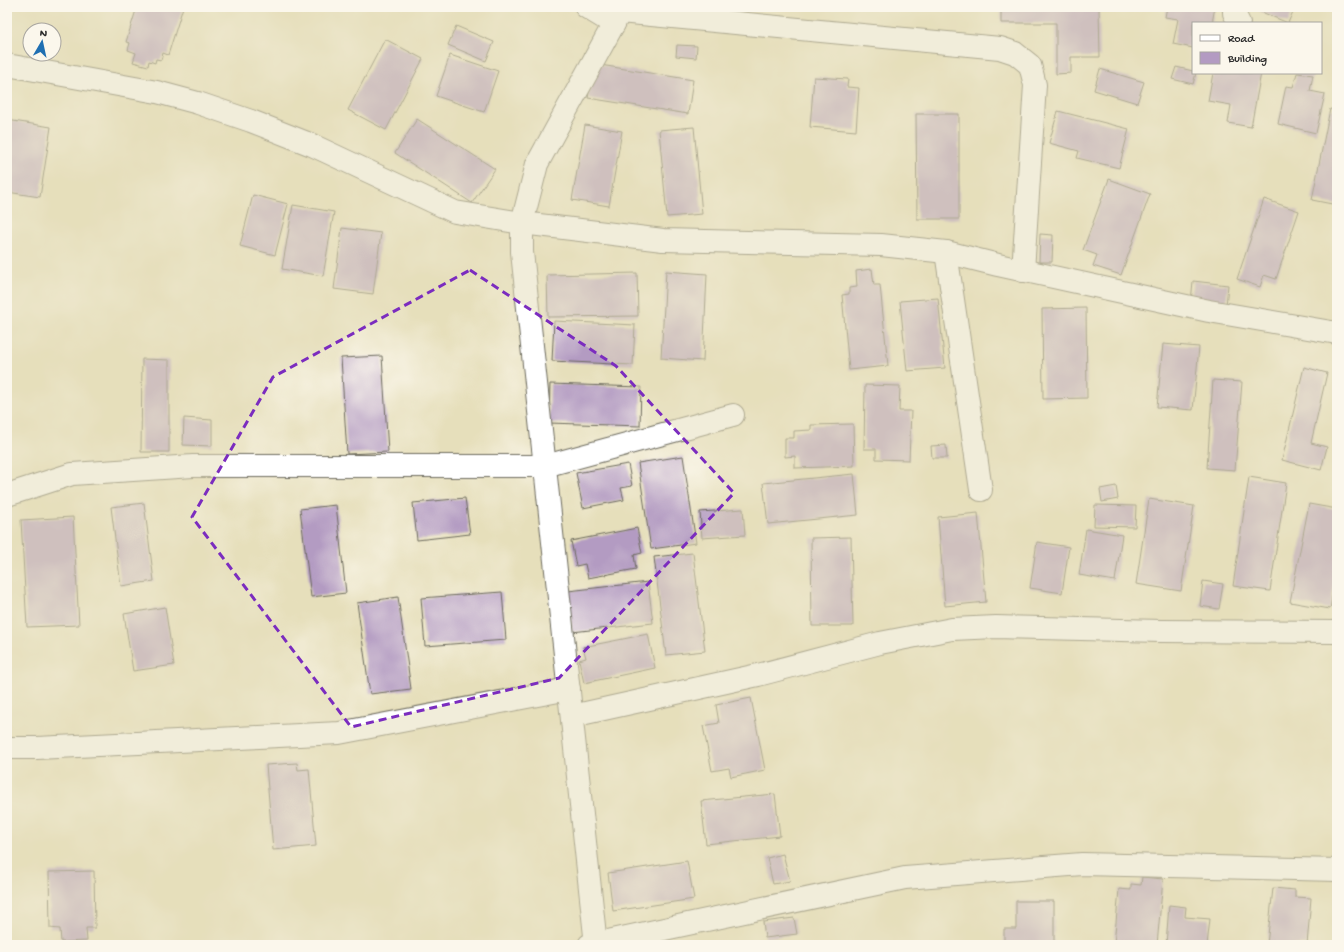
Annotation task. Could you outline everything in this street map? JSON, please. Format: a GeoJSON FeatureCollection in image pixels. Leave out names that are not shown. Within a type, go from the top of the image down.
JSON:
{"type":"FeatureCollection","features":[{"type":"Feature","properties":{"kind":"street"},"geometry":{"type":"LineString","coordinates":[[586,7],[619,14],[1000,48],[1015,53],[1030,65],[1035,85],[1023,271]]}},
{"type":"Feature","properties":{"kind":"street"},"geometry":{"type":"LineString","coordinates":[[1234,7],[1234,12],[1239,22]]}},
{"type":"Feature","properties":{"kind":"street"},"geometry":{"type":"LineString","coordinates":[[619,14],[537,164],[522,223],[522,252],[572,716],[594,945],[905,878],[1082,864],[1337,870]]}},
{"type":"Feature","properties":{"kind":"street"},"geometry":{"type":"LineString","coordinates":[[7,65],[157,92],[251,121],[312,145],[455,212],[522,223],[662,240],[881,245],[946,252],[1023,271],[1209,311],[1337,333]]}},
{"type":"Feature","properties":{"kind":"street"},"geometry":{"type":"LineString","coordinates":[[946,252],[981,490]]}},
{"type":"Feature","properties":{"kind":"street"},"geometry":{"type":"LineString","coordinates":[[7,495],[72,474],[193,466],[545,466],[733,415]]}},
{"type":"Feature","properties":{"kind":"street"},"geometry":{"type":"LineString","coordinates":[[572,716],[758,675],[880,642],[952,629],[996,627],[1161,631],[1337,632]]}},
{"type":"Feature","properties":{"kind":"street"},"geometry":{"type":"LineString","coordinates":[[7,748],[37,748],[339,732],[569,689]]}},
{"type":"Feature","properties":{"kind":"highlighted area"},"geometry":{"type":"Polygon","coordinates":[[[470,270],[616,366],[734,493],[559,678],[351,727],[192,517],[273,377],[470,270]]]}},
{"type":"Feature","properties":{"kind":"building"},"geometry":{"type":"Polygon","coordinates":[[[137,7],[183,7],[168,55],[163,53],[161,60],[156,59],[155,63],[149,61],[148,66],[133,62],[136,53],[128,50],[130,43],[126,42],[137,7]]]}},
{"type":"Feature","properties":{"kind":"building"},"geometry":{"type":"Polygon","coordinates":[[[1001,7],[1099,7],[1100,57],[1071,57],[1071,73],[1056,74],[1056,23],[1001,23],[1001,7]]]}},
{"type":"Feature","properties":{"kind":"building"},"geometry":{"type":"Polygon","coordinates":[[[1167,7],[1215,7],[1212,22],[1192,22],[1192,48],[1173,44],[1178,19],[1165,17],[1167,7]]]}},
{"type":"Feature","properties":{"kind":"building"},"geometry":{"type":"Polygon","coordinates":[[[1260,7],[1295,7],[1288,22],[1259,11],[1260,7]]]}},
{"type":"Feature","properties":{"kind":"building"},"geometry":{"type":"Polygon","coordinates":[[[456,26],[494,42],[486,61],[448,45],[456,26]]]}},
{"type":"Feature","properties":{"kind":"building"},"geometry":{"type":"Polygon","coordinates":[[[385,39],[423,59],[386,130],[348,110],[385,39]]]}},
{"type":"Feature","properties":{"kind":"building"},"geometry":{"type":"Polygon","coordinates":[[[677,45],[697,46],[696,58],[676,56],[677,45]]]}},
{"type":"Feature","properties":{"kind":"building"},"geometry":{"type":"Polygon","coordinates":[[[450,55],[498,71],[484,112],[436,96],[450,55]]]}},
{"type":"Feature","properties":{"kind":"building"},"geometry":{"type":"Polygon","coordinates":[[[594,64],[693,80],[688,114],[588,98],[594,64]]]}},
{"type":"Feature","properties":{"kind":"building"},"geometry":{"type":"Polygon","coordinates":[[[1176,67],[1192,71],[1192,74],[1196,74],[1193,84],[1172,79],[1176,67]]]}},
{"type":"Feature","properties":{"kind":"building"},"geometry":{"type":"Polygon","coordinates":[[[1100,69],[1144,82],[1137,103],[1094,90],[1100,69]]]}},
{"type":"Feature","properties":{"kind":"building"},"geometry":{"type":"Polygon","coordinates":[[[1213,74],[1261,74],[1251,127],[1228,123],[1231,105],[1208,101],[1213,74]]]}},
{"type":"Feature","properties":{"kind":"building"},"geometry":{"type":"Polygon","coordinates":[[[1297,74],[1313,75],[1310,91],[1325,94],[1316,133],[1278,124],[1286,86],[1293,87],[1297,74]]]}},
{"type":"Feature","properties":{"kind":"building"},"geometry":{"type":"Polygon","coordinates":[[[814,77],[848,79],[847,87],[859,88],[856,131],[810,127],[814,77]]]}},
{"type":"Feature","properties":{"kind":"building"},"geometry":{"type":"Polygon","coordinates":[[[1330,109],[1337,110],[1337,205],[1312,200],[1330,109]]]}},
{"type":"Feature","properties":{"kind":"building"},"geometry":{"type":"Polygon","coordinates":[[[1058,111],[1129,129],[1119,168],[1077,158],[1079,151],[1049,143],[1058,111]]]}},
{"type":"Feature","properties":{"kind":"building"},"geometry":{"type":"Polygon","coordinates":[[[916,114],[959,114],[959,219],[917,219],[916,114]]]}},
{"type":"Feature","properties":{"kind":"building"},"geometry":{"type":"Polygon","coordinates":[[[417,119],[495,169],[472,203],[395,153],[417,119]]]}},
{"type":"Feature","properties":{"kind":"building"},"geometry":{"type":"Polygon","coordinates":[[[7,120],[51,127],[40,197],[7,192],[7,120]]]}},
{"type":"Feature","properties":{"kind":"building"},"geometry":{"type":"Polygon","coordinates":[[[585,125],[622,131],[609,206],[572,200],[585,125]]]}},
{"type":"Feature","properties":{"kind":"building"},"geometry":{"type":"Polygon","coordinates":[[[694,127],[702,214],[667,217],[659,130],[694,127]]]}},
{"type":"Feature","properties":{"kind":"building"},"geometry":{"type":"Polygon","coordinates":[[[1109,179],[1150,194],[1121,275],[1093,266],[1097,255],[1083,250],[1109,179]]]}},
{"type":"Feature","properties":{"kind":"building"},"geometry":{"type":"Polygon","coordinates":[[[253,195],[288,204],[275,255],[240,246],[253,195]]]}},
{"type":"Feature","properties":{"kind":"building"},"geometry":{"type":"Polygon","coordinates":[[[1264,199],[1299,211],[1276,279],[1264,275],[1260,287],[1237,279],[1264,199]]]}},
{"type":"Feature","properties":{"kind":"building"},"geometry":{"type":"Polygon","coordinates":[[[293,205],[334,212],[323,276],[282,269],[293,205]]]}},
{"type":"Feature","properties":{"kind":"building"},"geometry":{"type":"Polygon","coordinates":[[[342,228],[381,233],[373,294],[334,289],[342,228]]]}},
{"type":"Feature","properties":{"kind":"building"},"geometry":{"type":"Polygon","coordinates":[[[1040,234],[1053,235],[1052,262],[1039,262],[1040,234]]]}},
{"type":"Feature","properties":{"kind":"building"},"geometry":{"type":"Polygon","coordinates":[[[872,269],[874,285],[880,285],[888,366],[849,370],[842,295],[849,294],[849,288],[857,287],[856,271],[872,269]]]}},
{"type":"Feature","properties":{"kind":"building"},"geometry":{"type":"Polygon","coordinates":[[[666,271],[707,274],[703,361],[661,358],[666,271]]]}},
{"type":"Feature","properties":{"kind":"building"},"geometry":{"type":"Polygon","coordinates":[[[637,273],[638,316],[548,317],[547,275],[637,273]]]}},
{"type":"Feature","properties":{"kind":"building"},"geometry":{"type":"Polygon","coordinates":[[[1193,281],[1228,285],[1226,306],[1191,302],[1193,281]]]}},
{"type":"Feature","properties":{"kind":"building"},"geometry":{"type":"Polygon","coordinates":[[[938,298],[945,368],[907,371],[900,301],[938,298]]]}},
{"type":"Feature","properties":{"kind":"building"},"geometry":{"type":"Polygon","coordinates":[[[1086,308],[1087,398],[1043,399],[1042,309],[1086,308]]]}},
{"type":"Feature","properties":{"kind":"building"},"geometry":{"type":"Polygon","coordinates":[[[554,321],[635,325],[633,365],[552,361],[554,321]]]}},
{"type":"Feature","properties":{"kind":"building"},"geometry":{"type":"Polygon","coordinates":[[[1163,344],[1199,347],[1193,410],[1157,407],[1163,344]]]}},
{"type":"Feature","properties":{"kind":"building"},"geometry":{"type":"Polygon","coordinates":[[[382,356],[388,452],[347,454],[341,358],[382,356]]]}},
{"type":"Feature","properties":{"kind":"building"},"geometry":{"type":"Polygon","coordinates":[[[142,359],[169,360],[169,452],[141,452],[142,359]]]}},
{"type":"Feature","properties":{"kind":"building"},"geometry":{"type":"Polygon","coordinates":[[[1304,367],[1327,373],[1311,443],[1327,447],[1321,470],[1282,460],[1304,367]]]}},
{"type":"Feature","properties":{"kind":"building"},"geometry":{"type":"Polygon","coordinates":[[[1213,380],[1242,382],[1235,470],[1207,468],[1213,380]]]}},
{"type":"Feature","properties":{"kind":"building"},"geometry":{"type":"Polygon","coordinates":[[[550,384],[641,387],[640,426],[549,423],[550,384]]]}},
{"type":"Feature","properties":{"kind":"building"},"geometry":{"type":"Polygon","coordinates":[[[865,385],[900,386],[899,411],[911,411],[909,460],[876,459],[876,449],[864,449],[865,385]]]}},
{"type":"Feature","properties":{"kind":"building"},"geometry":{"type":"Polygon","coordinates":[[[184,418],[212,420],[212,446],[183,445],[184,418]]]}},
{"type":"Feature","properties":{"kind":"building"},"geometry":{"type":"Polygon","coordinates":[[[853,424],[854,466],[795,468],[795,456],[785,457],[785,438],[794,438],[794,431],[811,430],[811,425],[853,424]]]}},
{"type":"Feature","properties":{"kind":"building"},"geometry":{"type":"Polygon","coordinates":[[[946,445],[947,458],[932,458],[931,446],[946,445]]]}},
{"type":"Feature","properties":{"kind":"building"},"geometry":{"type":"Polygon","coordinates":[[[683,456],[696,543],[651,549],[638,463],[683,456]]]}},
{"type":"Feature","properties":{"kind":"building"},"geometry":{"type":"Polygon","coordinates":[[[628,464],[632,486],[621,488],[624,500],[583,508],[576,473],[628,464]]]}},
{"type":"Feature","properties":{"kind":"building"},"geometry":{"type":"Polygon","coordinates":[[[854,474],[858,515],[768,524],[763,483],[854,474]]]}},
{"type":"Feature","properties":{"kind":"building"},"geometry":{"type":"Polygon","coordinates":[[[1249,477],[1286,483],[1270,591],[1233,586],[1249,477]]]}},
{"type":"Feature","properties":{"kind":"building"},"geometry":{"type":"Polygon","coordinates":[[[1116,486],[1118,499],[1102,502],[1100,489],[1116,486]]]}},
{"type":"Feature","properties":{"kind":"building"},"geometry":{"type":"Polygon","coordinates":[[[465,498],[470,534],[417,540],[413,503],[465,498]]]}},
{"type":"Feature","properties":{"kind":"building"},"geometry":{"type":"Polygon","coordinates":[[[1149,499],[1194,506],[1181,591],[1136,584],[1149,499]]]}},
{"type":"Feature","properties":{"kind":"building"},"geometry":{"type":"Polygon","coordinates":[[[144,503],[154,581],[121,586],[111,507],[144,503]]]}},
{"type":"Feature","properties":{"kind":"building"},"geometry":{"type":"Polygon","coordinates":[[[1309,504],[1337,509],[1337,571],[1330,609],[1290,602],[1309,504]]]}},
{"type":"Feature","properties":{"kind":"building"},"geometry":{"type":"Polygon","coordinates":[[[336,505],[346,593],[311,597],[300,509],[336,505]]]}},
{"type":"Feature","properties":{"kind":"building"},"geometry":{"type":"Polygon","coordinates":[[[1095,505],[1136,506],[1135,527],[1094,526],[1095,505]]]}},
{"type":"Feature","properties":{"kind":"building"},"geometry":{"type":"Polygon","coordinates":[[[743,509],[745,535],[702,538],[700,512],[743,509]]]}},
{"type":"Feature","properties":{"kind":"building"},"geometry":{"type":"Polygon","coordinates":[[[978,513],[986,602],[945,606],[938,517],[978,513]]]}},
{"type":"Feature","properties":{"kind":"building"},"geometry":{"type":"Polygon","coordinates":[[[73,517],[79,625],[27,627],[21,520],[73,517]]]}},
{"type":"Feature","properties":{"kind":"building"},"geometry":{"type":"Polygon","coordinates":[[[637,528],[642,553],[634,555],[636,569],[588,578],[585,564],[576,566],[571,541],[637,528]]]}},
{"type":"Feature","properties":{"kind":"building"},"geometry":{"type":"Polygon","coordinates":[[[1086,529],[1122,535],[1115,581],[1079,575],[1086,529]]]}},
{"type":"Feature","properties":{"kind":"building"},"geometry":{"type":"Polygon","coordinates":[[[851,537],[853,626],[812,626],[811,538],[851,537]]]}},
{"type":"Feature","properties":{"kind":"building"},"geometry":{"type":"Polygon","coordinates":[[[1037,542],[1069,547],[1062,593],[1030,588],[1037,542]]]}},
{"type":"Feature","properties":{"kind":"building"},"geometry":{"type":"Polygon","coordinates":[[[693,553],[705,651],[666,655],[654,557],[693,553]]]}},
{"type":"Feature","properties":{"kind":"building"},"geometry":{"type":"Polygon","coordinates":[[[1203,581],[1223,584],[1219,609],[1200,606],[1203,581]]]}},
{"type":"Feature","properties":{"kind":"building"},"geometry":{"type":"Polygon","coordinates":[[[648,582],[653,623],[572,632],[568,591],[648,582]]]}},
{"type":"Feature","properties":{"kind":"building"},"geometry":{"type":"Polygon","coordinates":[[[502,592],[506,640],[425,646],[421,598],[502,592]]]}},
{"type":"Feature","properties":{"kind":"building"},"geometry":{"type":"Polygon","coordinates":[[[398,597],[411,689],[370,694],[357,603],[398,597]]]}},
{"type":"Feature","properties":{"kind":"building"},"geometry":{"type":"Polygon","coordinates":[[[165,607],[174,665],[133,671],[124,614],[165,607]]]}},
{"type":"Feature","properties":{"kind":"building"},"geometry":{"type":"Polygon","coordinates":[[[1337,607],[1337,622],[1333,621],[1337,607]]]}},
{"type":"Feature","properties":{"kind":"building"},"geometry":{"type":"Polygon","coordinates":[[[648,634],[655,668],[584,683],[579,660],[586,658],[583,647],[648,634]]]}},
{"type":"Feature","properties":{"kind":"building"},"geometry":{"type":"Polygon","coordinates":[[[751,698],[765,770],[731,777],[729,768],[712,771],[703,726],[719,723],[716,705],[751,698]]]}},
{"type":"Feature","properties":{"kind":"building"},"geometry":{"type":"Polygon","coordinates":[[[297,763],[298,770],[309,769],[316,846],[273,850],[266,765],[297,763]]]}},
{"type":"Feature","properties":{"kind":"building"},"geometry":{"type":"Polygon","coordinates":[[[775,794],[780,836],[706,844],[701,801],[775,794]]]}},
{"type":"Feature","properties":{"kind":"building"},"geometry":{"type":"Polygon","coordinates":[[[783,854],[790,881],[773,884],[767,858],[783,854]]]}},
{"type":"Feature","properties":{"kind":"building"},"geometry":{"type":"Polygon","coordinates":[[[687,861],[694,899],[613,911],[608,873],[687,861]]]}},
{"type":"Feature","properties":{"kind":"building"},"geometry":{"type":"Polygon","coordinates":[[[94,871],[95,928],[86,928],[87,941],[61,942],[60,929],[50,928],[49,872],[94,871]]]}},
{"type":"Feature","properties":{"kind":"building"},"geometry":{"type":"Polygon","coordinates":[[[1142,877],[1163,879],[1157,945],[1114,945],[1119,889],[1131,890],[1131,884],[1141,885],[1142,877]]]}},
{"type":"Feature","properties":{"kind":"building"},"geometry":{"type":"Polygon","coordinates":[[[1273,888],[1295,890],[1295,897],[1311,898],[1307,945],[1267,945],[1273,888]]]}},
{"type":"Feature","properties":{"kind":"building"},"geometry":{"type":"Polygon","coordinates":[[[1016,901],[1054,901],[1054,945],[1004,945],[1004,929],[1016,929],[1016,901]]]}},
{"type":"Feature","properties":{"kind":"building"},"geometry":{"type":"Polygon","coordinates":[[[1169,905],[1186,907],[1185,917],[1210,919],[1207,945],[1166,945],[1169,905]]]}},
{"type":"Feature","properties":{"kind":"building"},"geometry":{"type":"Polygon","coordinates":[[[794,918],[797,934],[765,938],[763,922],[794,918]]]}}]}
